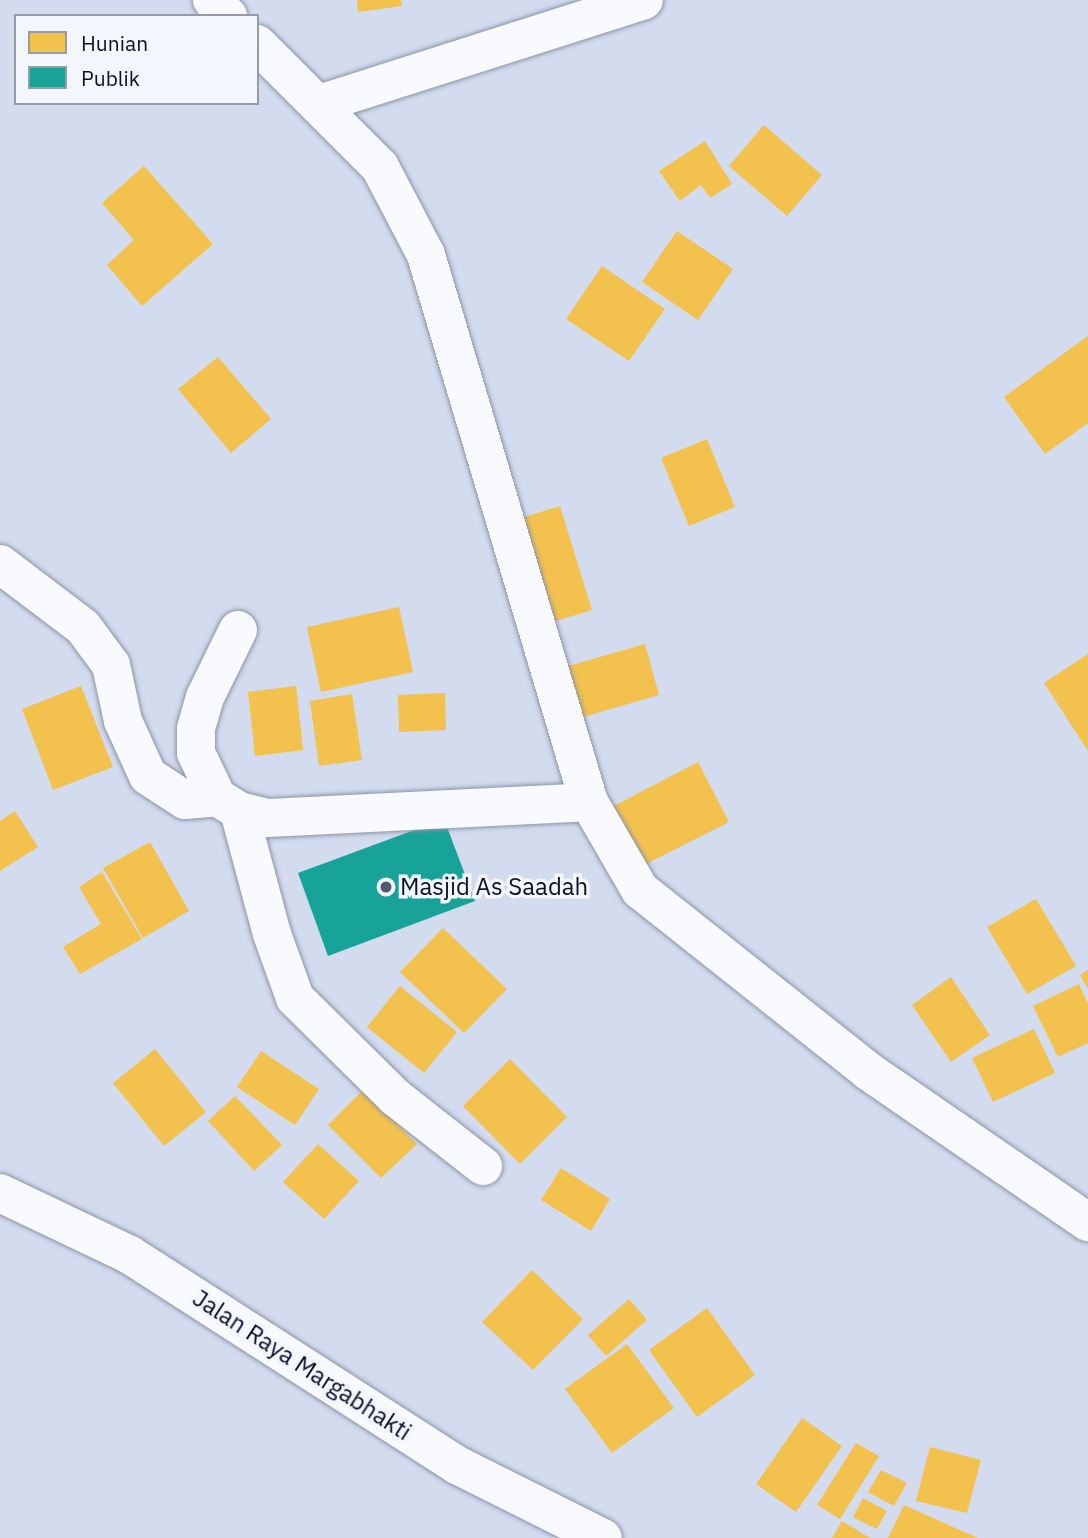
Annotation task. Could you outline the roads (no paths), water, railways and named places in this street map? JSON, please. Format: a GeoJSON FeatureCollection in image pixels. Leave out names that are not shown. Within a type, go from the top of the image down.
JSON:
{"type":"FeatureCollection","features":[{"type":"Feature","properties":{"kind":"street"},"geometry":{"type":"LineString","coordinates":[[212,0],[226,14]]}},
{"type":"Feature","properties":{"kind":"street"},"geometry":{"type":"LineString","coordinates":[[319,104],[644,0]]}},
{"type":"Feature","properties":{"kind":"street"},"geometry":{"type":"LineString","coordinates":[[259,46],[380,167],[426,256],[589,802],[640,890],[868,1071],[1088,1222]]}},
{"type":"Feature","properties":{"kind":"street"},"geometry":{"type":"LineString","coordinates":[[0,564],[83,627],[111,665],[123,721],[148,776],[185,800],[228,804],[267,818],[589,802]]}},
{"type":"Feature","properties":{"kind":"street"},"geometry":{"type":"LineString","coordinates":[[238,630],[205,697],[196,729],[196,753],[228,804],[295,998],[395,1097],[484,1166]]}},
{"type":"Feature","properties":{"kind":"street","name":"Jalan Raya Margabhakti"},"geometry":{"type":"LineString","coordinates":[[0,1193],[131,1255],[457,1465],[603,1538]]}},
{"type":"Feature","properties":{"kind":"place","name":"Masjid As Saadah"},"geometry":{"type":"Point","coordinates":[386,887]}}]}
